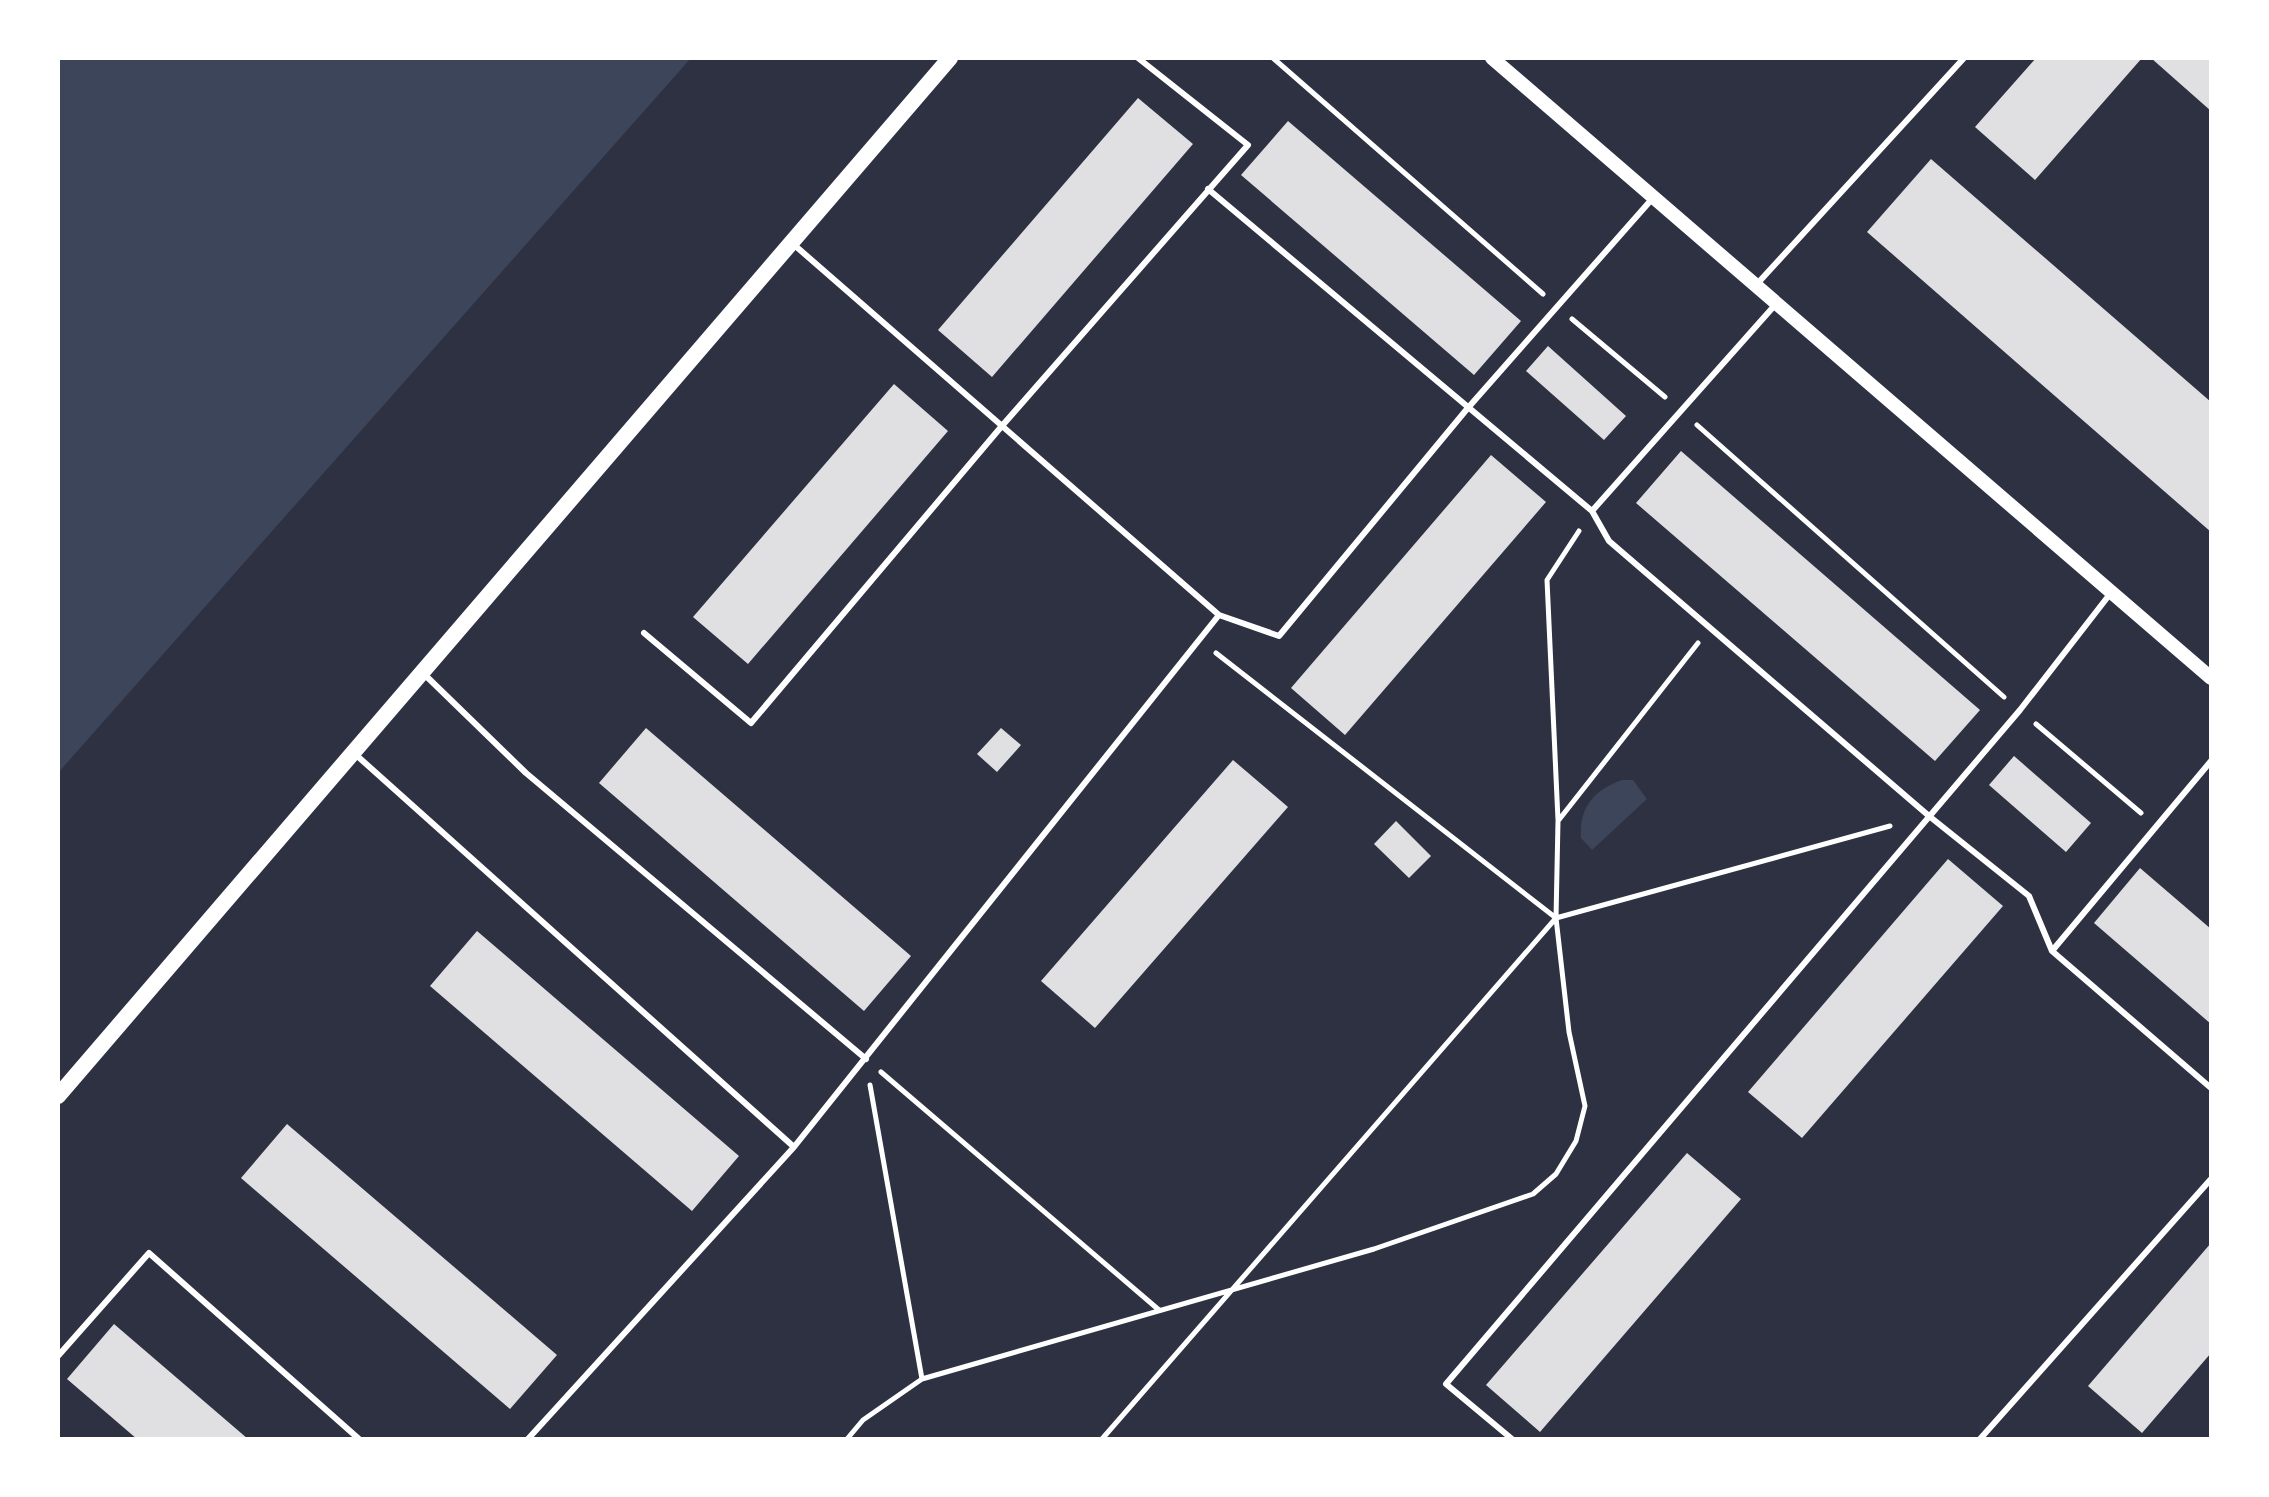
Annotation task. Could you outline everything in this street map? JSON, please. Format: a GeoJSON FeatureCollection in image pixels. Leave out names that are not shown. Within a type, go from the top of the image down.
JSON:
{"type":"FeatureCollection","features":[{"type":"Feature","properties":{"kind":"main road"},"geometry":{"type":"LineString","coordinates":[[58,1096],[950,58]]}},
{"type":"Feature","properties":{"kind":"street"},"geometry":{"type":"LineString","coordinates":[[1492,58],[2211,678]]}},
{"type":"Feature","properties":{"kind":"lane"},"geometry":{"type":"LineString","coordinates":[[644,633],[751,723],[1001,427],[1248,145],[1138,58]]}},
{"type":"Feature","properties":{"kind":"lane"},"geometry":{"type":"LineString","coordinates":[[1755,287],[1964,58]]}},
{"type":"Feature","properties":{"kind":"lane"},"geometry":{"type":"LineString","coordinates":[[1208,189],[1592,511],[1609,541],[1929,816],[2029,896],[2052,951],[2211,1088]]}},
{"type":"Feature","properties":{"kind":"lane"},"geometry":{"type":"LineString","coordinates":[[790,241],[1219,615],[1279,636],[1467,409],[1652,198]]}},
{"type":"Feature","properties":{"kind":"lane"},"geometry":{"type":"LineString","coordinates":[[1592,511],[1775,305]]}},
{"type":"Feature","properties":{"kind":"lane"},"geometry":{"type":"LineString","coordinates":[[1512,1439],[1446,1384],[2020,710],[2110,594]]}},
{"type":"Feature","properties":{"kind":"lane"},"geometry":{"type":"LineString","coordinates":[[528,1439],[794,1147],[1219,615]]}},
{"type":"Feature","properties":{"kind":"lane"},"geometry":{"type":"LineString","coordinates":[[421,672],[526,773],[866,1059]]}},
{"type":"Feature","properties":{"kind":"lane"},"geometry":{"type":"LineString","coordinates":[[353,752],[794,1147]]}},
{"type":"Feature","properties":{"kind":"lane"},"geometry":{"type":"LineString","coordinates":[[2052,951],[2211,761]]}},
{"type":"Feature","properties":{"kind":"lane"},"geometry":{"type":"LineString","coordinates":[[1980,1439],[2211,1179]]}},
{"type":"Feature","properties":{"kind":"lane"},"geometry":{"type":"LineString","coordinates":[[58,1356],[149,1253],[359,1439]]}},
{"type":"Feature","properties":{"kind":"path"},"geometry":{"type":"LineString","coordinates":[[1273,58],[2158,827]]}},
{"type":"Feature","properties":{"kind":"path"},"geometry":{"type":"LineString","coordinates":[[847,1439],[863,1420],[922,1379],[1374,1249],[1533,1194],[1556,1174],[1576,1141],[1585,1106],[1569,1032],[1556,918],[1558,821],[1547,580],[1592,511]]}},
{"type":"Feature","properties":{"kind":"path"},"geometry":{"type":"LineString","coordinates":[[1558,821],[1710,628]]}},
{"type":"Feature","properties":{"kind":"path"},"geometry":{"type":"LineString","coordinates":[[1200,640],[1556,918]]}},
{"type":"Feature","properties":{"kind":"path"},"geometry":{"type":"LineString","coordinates":[[1102,1439],[1556,918],[1929,816]]}},
{"type":"Feature","properties":{"kind":"path"},"geometry":{"type":"LineString","coordinates":[[866,1059],[1159,1310]]}},
{"type":"Feature","properties":{"kind":"path"},"geometry":{"type":"LineString","coordinates":[[866,1059],[922,1379]]}},
{"type":"Feature","properties":{"kind":"shaded area"},"geometry":{"type":"Polygon","coordinates":[[[58,58],[691,58],[58,773],[58,58]]]}},
{"type":"Feature","properties":{"kind":"shaded area"},"geometry":{"type":"Polygon","coordinates":[[[1622,780],[1633,780],[1647,799],[1592,850],[1581,838],[1586,809],[1596,795],[1622,780]]]}},
{"type":"Feature","properties":{"kind":"building"},"geometry":{"type":"Polygon","coordinates":[[[2036,58],[2142,58],[2035,180],[1975,127],[2036,58]]]}},
{"type":"Feature","properties":{"kind":"building"},"geometry":{"type":"Polygon","coordinates":[[[2151,58],[2211,58],[2211,111],[2151,58]]]}},
{"type":"Feature","properties":{"kind":"building"},"geometry":{"type":"Polygon","coordinates":[[[1138,98],[1193,144],[992,377],[938,330],[1138,98]]]}},
{"type":"Feature","properties":{"kind":"building"},"geometry":{"type":"Polygon","coordinates":[[[1288,121],[1521,321],[1474,375],[1241,175],[1288,121]]]}},
{"type":"Feature","properties":{"kind":"building"},"geometry":{"type":"Polygon","coordinates":[[[1931,159],[2211,402],[2211,532],[1867,232],[1931,159]]]}},
{"type":"Feature","properties":{"kind":"building"},"geometry":{"type":"Polygon","coordinates":[[[1548,346],[1626,416],[1604,440],[1526,371],[1548,346]]]}},
{"type":"Feature","properties":{"kind":"building"},"geometry":{"type":"Polygon","coordinates":[[[894,384],[948,431],[748,664],[693,617],[894,384]]]}},
{"type":"Feature","properties":{"kind":"building"},"geometry":{"type":"Polygon","coordinates":[[[1681,451],[1980,710],[1935,761],[1636,503],[1681,451]]]}},
{"type":"Feature","properties":{"kind":"building"},"geometry":{"type":"Polygon","coordinates":[[[1491,455],[1546,502],[1345,735],[1291,688],[1491,455]]]}},
{"type":"Feature","properties":{"kind":"building"},"geometry":{"type":"Polygon","coordinates":[[[646,728],[911,956],[864,1011],[599,783],[646,728]]]}},
{"type":"Feature","properties":{"kind":"building"},"geometry":{"type":"Polygon","coordinates":[[[1001,728],[1021,745],[997,772],[977,754],[1001,728]]]}},
{"type":"Feature","properties":{"kind":"building"},"geometry":{"type":"Polygon","coordinates":[[[2014,756],[2091,823],[2066,852],[1989,785],[2014,756]]]}},
{"type":"Feature","properties":{"kind":"building"},"geometry":{"type":"Polygon","coordinates":[[[1233,760],[1288,807],[1095,1028],[1041,981],[1233,760]]]}},
{"type":"Feature","properties":{"kind":"building"},"geometry":{"type":"Polygon","coordinates":[[[1396,821],[1431,856],[1409,878],[1374,844],[1396,821]]]}},
{"type":"Feature","properties":{"kind":"building"},"geometry":{"type":"Polygon","coordinates":[[[1948,859],[2003,906],[1802,1138],[1748,1092],[1948,859]]]}},
{"type":"Feature","properties":{"kind":"building"},"geometry":{"type":"Polygon","coordinates":[[[2140,868],[2211,929],[2211,1024],[2094,923],[2140,868]]]}},
{"type":"Feature","properties":{"kind":"building"},"geometry":{"type":"Polygon","coordinates":[[[477,931],[739,1156],[692,1211],[430,986],[477,931]]]}},
{"type":"Feature","properties":{"kind":"building"},"geometry":{"type":"Polygon","coordinates":[[[287,1124],[557,1355],[510,1409],[241,1178],[287,1124]]]}},
{"type":"Feature","properties":{"kind":"building"},"geometry":{"type":"Polygon","coordinates":[[[1687,1153],[1741,1199],[1540,1432],[1486,1385],[1687,1153]]]}},
{"type":"Feature","properties":{"kind":"building"},"geometry":{"type":"Polygon","coordinates":[[[2211,1243],[2211,1353],[2142,1433],[2088,1386],[2211,1243]]]}},
{"type":"Feature","properties":{"kind":"building"},"geometry":{"type":"Polygon","coordinates":[[[114,1324],[248,1439],[137,1439],[67,1379],[114,1324]]]}}]}
